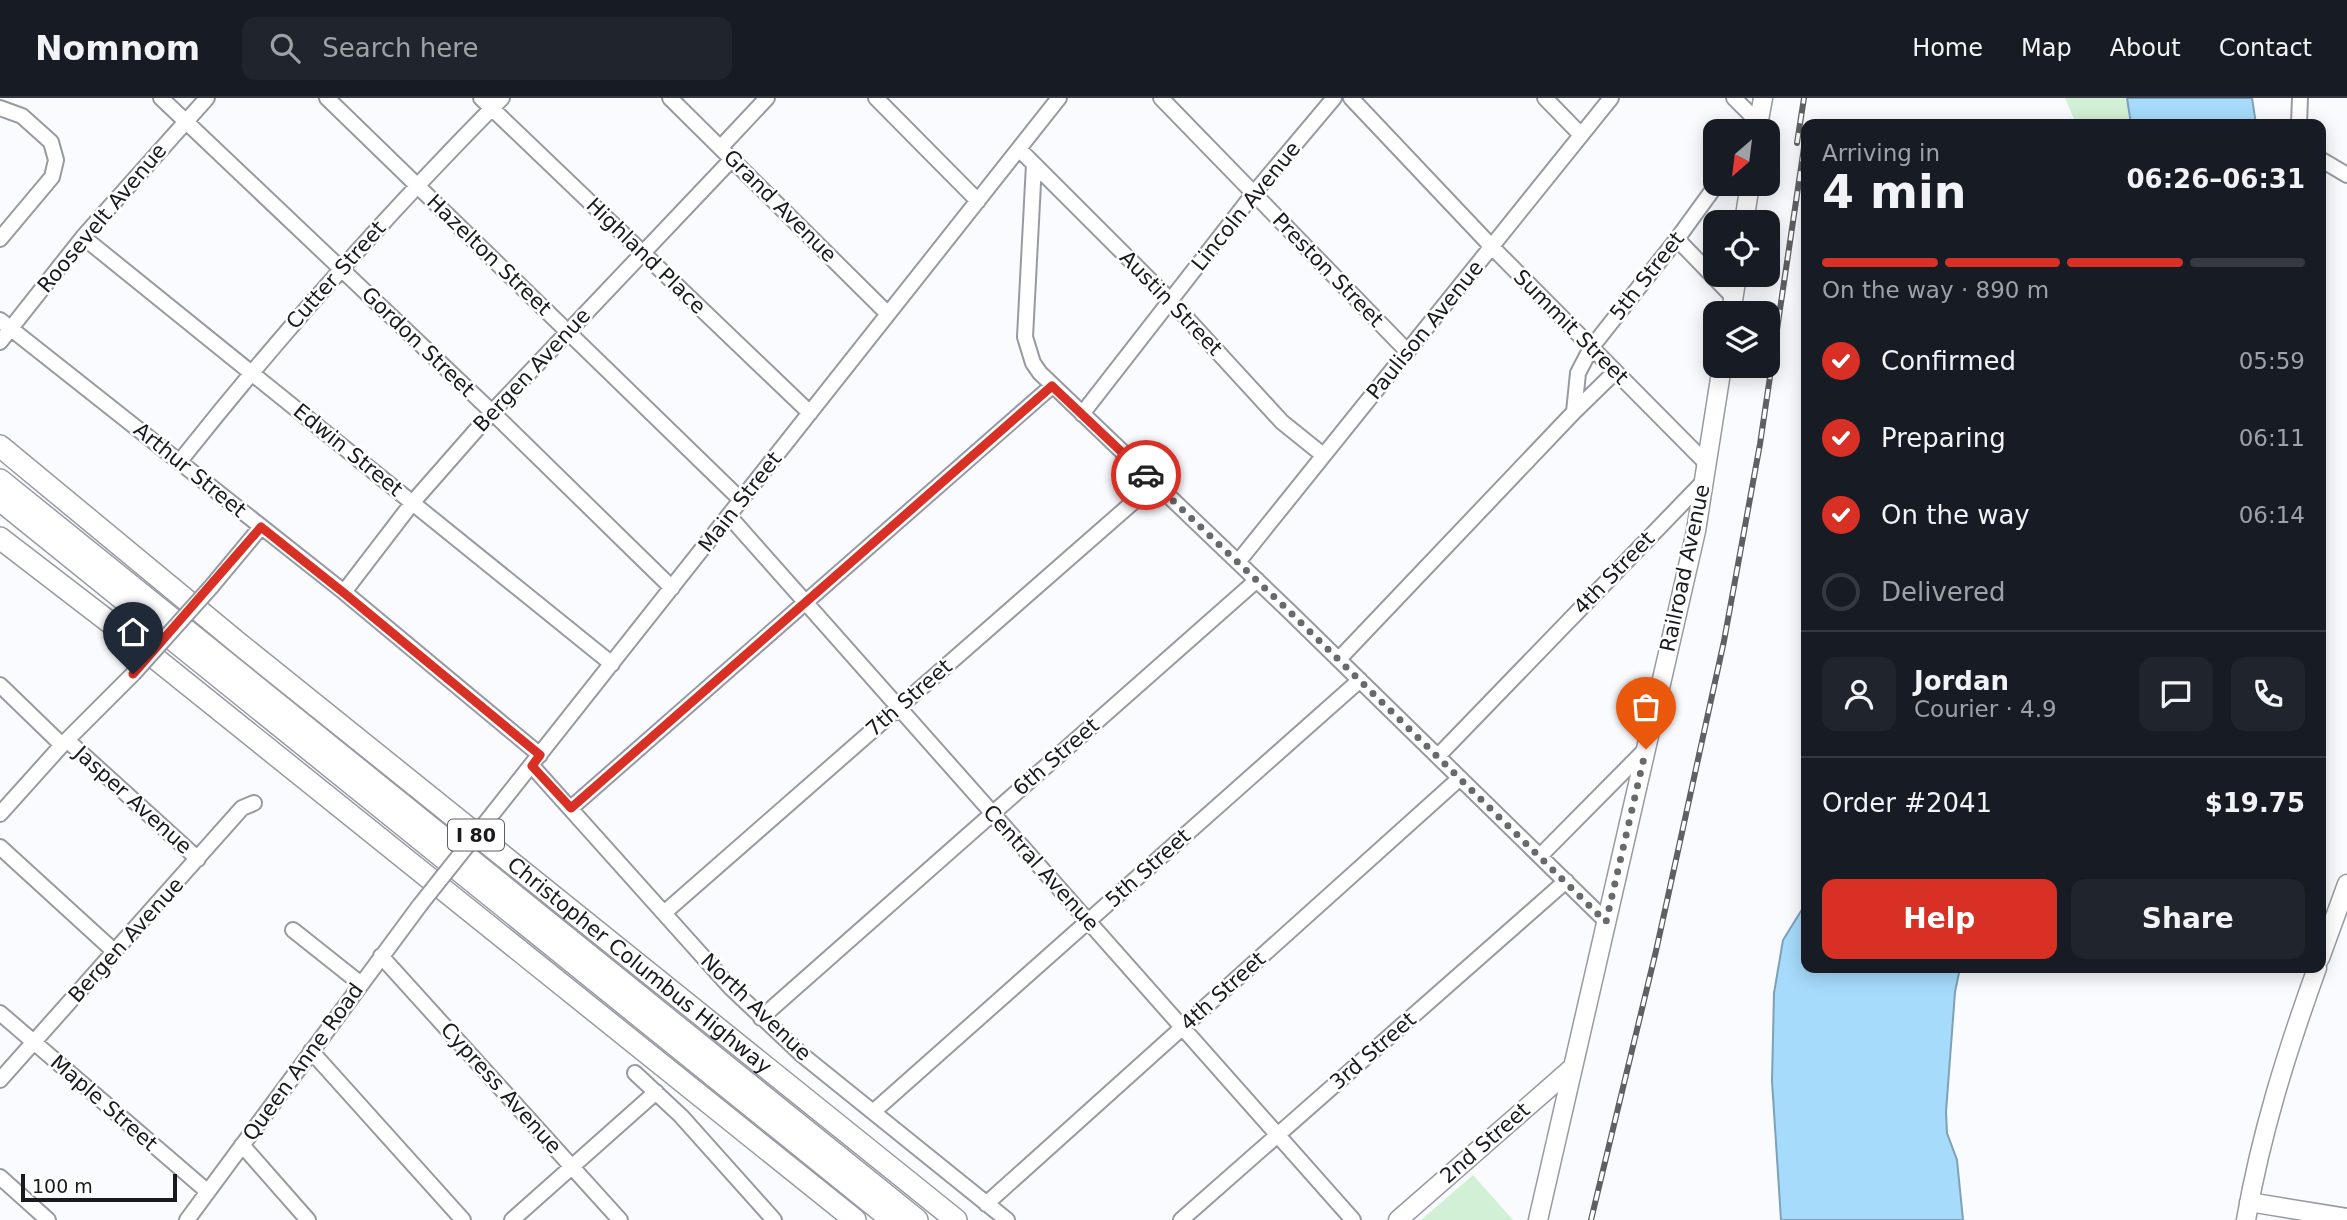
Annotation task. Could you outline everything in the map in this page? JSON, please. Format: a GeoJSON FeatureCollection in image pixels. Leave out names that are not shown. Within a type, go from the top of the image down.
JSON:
{"type":"FeatureCollection","features":[{"type":"Feature","properties":{"kind":"highway","name":"Christopher Columbus Highway"},"geometry":{"type":"LineString","coordinates":[[0,446],[247,651],[956,1220]]}},
{"type":"Feature","properties":{"kind":"highway","name":"Christopher Columbus Highway"},"geometry":{"type":"LineString","coordinates":[[0,480],[916,1220]]}},
{"type":"Feature","properties":{"kind":"highway","name":"Christopher Columbus Highway"},"geometry":{"type":"LineString","coordinates":[[0,500],[892,1220]]}},
{"type":"Feature","properties":{"kind":"highway"},"geometry":{"type":"LineString","coordinates":[[0,538],[130,638],[855,1220]]}},
{"type":"Feature","properties":{"kind":"main road"},"geometry":{"type":"LineString","coordinates":[[1759,119],[1763,98]]}},
{"type":"Feature","properties":{"kind":"main road","name":"Railroad Avenue"},"geometry":{"type":"LineString","coordinates":[[1538,1220],[1696,531],[1720,378]]}},
{"type":"Feature","properties":{"kind":"main road"},"geometry":{"type":"LineString","coordinates":[[2326,942],[2347,884]]}},
{"type":"Feature","properties":{"kind":"main road"},"geometry":{"type":"LineString","coordinates":[[2246,1220],[2270,1107],[2315,973]]}},
{"type":"Feature","properties":{"kind":"main road","name":"2nd Street"},"geometry":{"type":"LineString","coordinates":[[1398,1220],[1573,1066]]}},
{"type":"Feature","properties":{"kind":"main road"},"geometry":{"type":"LineString","coordinates":[[2249,1202],[2347,1218]]}},
{"type":"Feature","properties":{"kind":"street","name":"Gordon Street"},"geometry":{"type":"LineString","coordinates":[[161,98],[492,412],[672,588]]}},
{"type":"Feature","properties":{"kind":"street","name":"Roosevelt Avenue"},"geometry":{"type":"LineString","coordinates":[[0,342],[6,324],[207,98]]}},
{"type":"Feature","properties":{"kind":"street","name":"Hazelton Street"},"geometry":{"type":"LineString","coordinates":[[327,98],[741,500]]}},
{"type":"Feature","properties":{"kind":"street","name":"Highland Place"},"geometry":{"type":"LineString","coordinates":[[481,98],[497,103],[642,252],[810,413]]}},
{"type":"Feature","properties":{"kind":"street","name":"Grand Avenue"},"geometry":{"type":"LineString","coordinates":[[670,98],[888,314]]}},
{"type":"Feature","properties":{"kind":"street"},"geometry":{"type":"LineString","coordinates":[[721,147],[767,98]]}},
{"type":"Feature","properties":{"kind":"street"},"geometry":{"type":"LineString","coordinates":[[876,98],[978,201]]}},
{"type":"Feature","properties":{"kind":"street","name":"Main Street"},"geometry":{"type":"LineString","coordinates":[[420,905],[1059,98]]}},
{"type":"Feature","properties":{"kind":"street","name":"Preston Street"},"geometry":{"type":"LineString","coordinates":[[1161,98],[1407,351]]}},
{"type":"Feature","properties":{"kind":"street","name":"Lincoln Avenue"},"geometry":{"type":"LineString","coordinates":[[1082,414],[1254,193],[1334,98]]}},
{"type":"Feature","properties":{"kind":"street","name":"Summit Street"},"geometry":{"type":"LineString","coordinates":[[1351,98],[1492,247],[1706,463]]}},
{"type":"Feature","properties":{"kind":"street"},"geometry":{"type":"LineString","coordinates":[[1545,98],[1581,135]]}},
{"type":"Feature","properties":{"kind":"street","name":"Paulison Avenue"},"geometry":{"type":"LineString","coordinates":[[1238,562],[1611,98]]}},
{"type":"Feature","properties":{"kind":"street"},"geometry":{"type":"LineString","coordinates":[[1734,98],[1751,119]]}},
{"type":"Feature","properties":{"kind":"street"},"geometry":{"type":"LineString","coordinates":[[2299,119],[2300,98]]}},
{"type":"Feature","properties":{"kind":"street","name":"Cutter Street"},"geometry":{"type":"LineString","coordinates":[[180,461],[251,372],[341,269],[416,185],[497,103]]}},
{"type":"Feature","properties":{"kind":"street"},"geometry":{"type":"LineString","coordinates":[[0,108],[22,116],[51,142],[55,151],[55,168],[43,187],[0,239]]}},
{"type":"Feature","properties":{"kind":"street","name":"Austin Street"},"geometry":{"type":"LineString","coordinates":[[1019,149],[1170,300],[1282,422],[1323,455]]}},
{"type":"Feature","properties":{"kind":"street","name":"Bergen Avenue"},"geometry":{"type":"LineString","coordinates":[[344,593],[413,502],[492,412],[733,158]]}},
{"type":"Feature","properties":{"kind":"street"},"geometry":{"type":"LineString","coordinates":[[2326,163],[2347,175]]}},
{"type":"Feature","properties":{"kind":"street"},"geometry":{"type":"LineString","coordinates":[[1034,164],[1025,337],[1033,363],[1052,386],[1339,659],[1606,922]]}},
{"type":"Feature","properties":{"kind":"street","name":"5th Street"},"geometry":{"type":"LineString","coordinates":[[1574,412],[1578,373],[1591,348],[1708,196]]}},
{"type":"Feature","properties":{"kind":"street","name":"Edwin Street"},"geometry":{"type":"LineString","coordinates":[[83,237],[612,664]]}},
{"type":"Feature","properties":{"kind":"street"},"geometry":{"type":"LineString","coordinates":[[1677,239],[1729,301]]}},
{"type":"Feature","properties":{"kind":"street","name":"Arthur Street"},"geometry":{"type":"LineString","coordinates":[[6,324],[344,593],[536,760]]}},
{"type":"Feature","properties":{"kind":"street"},"geometry":{"type":"LineString","coordinates":[[1339,659],[1615,372]]}},
{"type":"Feature","properties":{"kind":"street"},"geometry":{"type":"LineString","coordinates":[[571,808],[1052,386]]}},
{"type":"Feature","properties":{"kind":"street","name":"4th Street"},"geometry":{"type":"LineString","coordinates":[[1438,756],[1704,481]]}},
{"type":"Feature","properties":{"kind":"street","name":"7th Street"},"geometry":{"type":"LineString","coordinates":[[664,913],[1155,483]]}},
{"type":"Feature","properties":{"kind":"street","name":"Central Avenue"},"geometry":{"type":"LineString","coordinates":[[729,516],[1353,1220]]}},
{"type":"Feature","properties":{"kind":"street"},"geometry":{"type":"LineString","coordinates":[[0,814],[133,674],[261,527]]}},
{"type":"Feature","properties":{"kind":"street","name":"6th Street"},"geometry":{"type":"LineString","coordinates":[[761,1018],[1257,580]]}},
{"type":"Feature","properties":{"kind":"street","name":"5th Street"},"geometry":{"type":"LineString","coordinates":[[873,1112],[1360,680]]}},
{"type":"Feature","properties":{"kind":"street","name":"Jasper Avenue"},"geometry":{"type":"LineString","coordinates":[[0,685],[198,859]]}},
{"type":"Feature","properties":{"kind":"street"},"geometry":{"type":"LineString","coordinates":[[1540,856],[1646,749]]}},
{"type":"Feature","properties":{"kind":"street","name":"North Avenue"},"geometry":{"type":"LineString","coordinates":[[536,760],[571,808],[761,1018],[1007,1220]]}},
{"type":"Feature","properties":{"kind":"street","name":"4th Street"},"geometry":{"type":"LineString","coordinates":[[986,1204],[1460,778]]}},
{"type":"Feature","properties":{"kind":"street","name":"Bergen Avenue"},"geometry":{"type":"LineString","coordinates":[[0,1080],[243,808],[254,803]]}},
{"type":"Feature","properties":{"kind":"street"},"geometry":{"type":"LineString","coordinates":[[0,847],[115,952]]}},
{"type":"Feature","properties":{"kind":"street","name":"3rd Street"},"geometry":{"type":"LineString","coordinates":[[1181,1220],[1566,881]]}},
{"type":"Feature","properties":{"kind":"street","name":"Queen Anne Road"},"geometry":{"type":"LineString","coordinates":[[187,1220],[420,905]]}},
{"type":"Feature","properties":{"kind":"street"},"geometry":{"type":"LineString","coordinates":[[293,930],[360,984]]}},
{"type":"Feature","properties":{"kind":"street","name":"Cypress Avenue"},"geometry":{"type":"LineString","coordinates":[[381,956],[620,1220]]}},
{"type":"Feature","properties":{"kind":"street","name":"Maple Street"},"geometry":{"type":"LineString","coordinates":[[0,1013],[208,1192]]}},
{"type":"Feature","properties":{"kind":"street"},"geometry":{"type":"LineString","coordinates":[[311,1051],[463,1220]]}},
{"type":"Feature","properties":{"kind":"street"},"geometry":{"type":"LineString","coordinates":[[635,1073],[681,1116],[774,1220]]}},
{"type":"Feature","properties":{"kind":"street"},"geometry":{"type":"LineString","coordinates":[[512,1220],[656,1092]]}},
{"type":"Feature","properties":{"kind":"street"},"geometry":{"type":"LineString","coordinates":[[242,1145],[308,1220]]}},
{"type":"Feature","properties":{"kind":"street"},"geometry":{"type":"LineString","coordinates":[[0,1177],[48,1220]]}},
{"type":"Feature","properties":{"kind":"green space"},"geometry":{"type":"Polygon","coordinates":[[[2065,98],[2127,98],[2130,119],[2074,119],[2065,98]]]}},
{"type":"Feature","properties":{"kind":"green space"},"geometry":{"type":"Polygon","coordinates":[[[1473,1175],[1513,1220],[1421,1220],[1473,1175]]]}},
{"type":"Feature","properties":{"kind":"water"},"geometry":{"type":"Polygon","coordinates":[[[2127,98],[2252,98],[2255,119],[2130,119],[2127,98]]]}},
{"type":"Feature","properties":{"kind":"water"},"geometry":{"type":"Polygon","coordinates":[[[1801,911],[1801,973],[1959,973],[1955,992],[1946,1112],[1947,1133],[1957,1160],[1963,1220],[1781,1220],[1772,1081],[1774,993],[1783,940],[1801,911]]]}},
{"type":"Feature","properties":{"kind":"railway"},"geometry":{"type":"LineString","coordinates":[[1797,143],[1804,98]]}},
{"type":"Feature","properties":{"kind":"railway"},"geometry":{"type":"LineString","coordinates":[[1591,1220],[1656,951],[1724,641],[1760,444],[1801,168]]}},
{"type":"Feature","properties":{"kind":"way so far"},"geometry":{"type":"LineString","coordinates":[[1146,475],[1290,612],[1606,922],[1646,749]]}},
{"type":"Feature","properties":{"kind":"route"},"geometry":{"type":"LineString","coordinates":[[133,674],[261,527],[540,755],[532,766],[571,808],[1052,386],[1146,475]]}}]}
